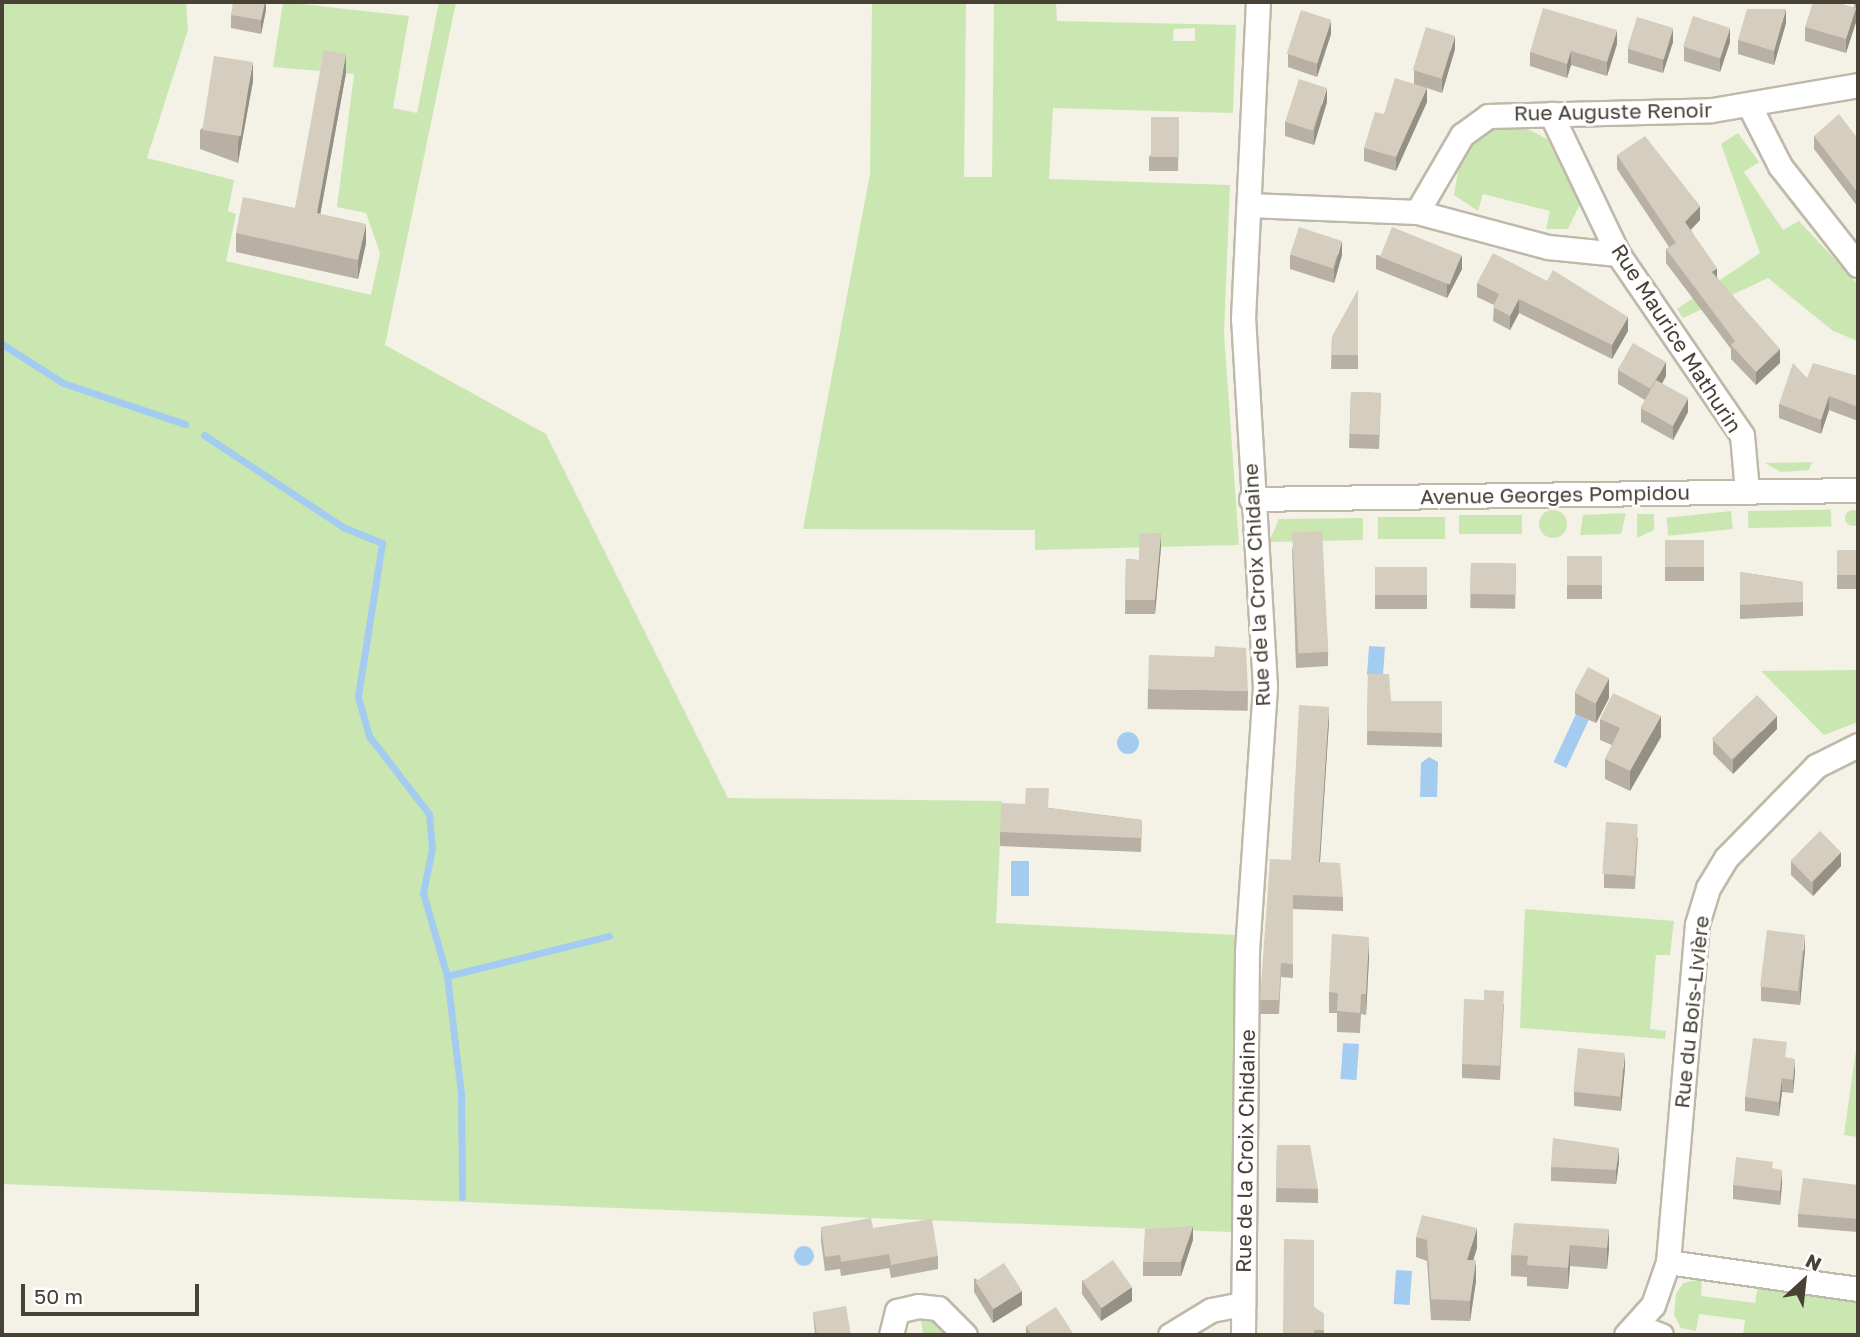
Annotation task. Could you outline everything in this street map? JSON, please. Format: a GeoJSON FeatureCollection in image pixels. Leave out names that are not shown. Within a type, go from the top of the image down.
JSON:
{"type":"FeatureCollection","features":[{"type":"Feature","properties":{"kind":"street","name":"Rue de la Croix Chidaine"},"geometry":{"type":"LineString","coordinates":[[1243,1335],[1247,951],[1265,687],[1251,499],[1243,318],[1258,2]]}},
{"type":"Feature","properties":{"kind":"street","name":"Rue Auguste Renoir"},"geometry":{"type":"LineString","coordinates":[[1417,212],[1471,126],[1501,114],[1750,107],[1858,85]]}},
{"type":"Feature","properties":{"kind":"street"},"geometry":{"type":"LineString","coordinates":[[1750,107],[1780,166],[1858,265]]}},
{"type":"Feature","properties":{"kind":"street","name":"Rue Maurice Mathurin"},"geometry":{"type":"LineString","coordinates":[[1551,114],[1618,254],[1742,435],[1746,491]]}},
{"type":"Feature","properties":{"kind":"street"},"geometry":{"type":"LineString","coordinates":[[1249,205],[1417,212],[1548,247],[1618,254]]}},
{"type":"Feature","properties":{"kind":"street","name":"Avenue Georges Pompidou"},"geometry":{"type":"LineString","coordinates":[[1251,499],[1858,490]]}},
{"type":"Feature","properties":{"kind":"street","name":"Rue du Bois-Livière"},"geometry":{"type":"LineString","coordinates":[[1632,1331],[1653,1304],[1668,1262],[1697,924],[1707,888],[1727,858],[1816,766],[1858,745]]}},
{"type":"Feature","properties":{"kind":"street"},"geometry":{"type":"LineString","coordinates":[[1668,1262],[1858,1289]]}},
{"type":"Feature","properties":{"kind":"street"},"geometry":{"type":"LineString","coordinates":[[1170,1335],[1211,1310],[1243,1304]]}},
{"type":"Feature","properties":{"kind":"street"},"geometry":{"type":"LineString","coordinates":[[891,1335],[897,1311],[918,1306],[938,1308],[965,1335]]}},
{"type":"Feature","properties":{"kind":"street"},"geometry":{"type":"LineString","coordinates":[[1632,1331],[1661,1335]]}},
{"type":"Feature","properties":{"kind":"green space"},"geometry":{"type":"Polygon","coordinates":[[[2,2],[186,2],[188,30],[147,158],[234,180],[228,211],[236,214],[226,261],[371,295],[380,253],[366,213],[337,207],[354,74],[273,67],[283,2],[409,16],[393,108],[417,113],[439,2],[456,2],[385,345],[546,434],[728,798],[1002,801],[996,923],[1236,935],[1232,1232],[2,1184],[2,2]]]}},
{"type":"Feature","properties":{"kind":"green space"},"geometry":{"type":"Polygon","coordinates":[[[872,2],[966,2],[964,177],[992,177],[994,2],[1056,2],[1057,21],[1236,25],[1233,113],[1053,108],[1049,179],[1230,185],[1224,333],[1239,545],[1035,550],[1035,530],[803,529],[870,174],[872,2]],[[1195,28],[1174,29],[1173,41],[1195,41],[1195,28]]]}},
{"type":"Feature","properties":{"kind":"green space"},"geometry":{"type":"Polygon","coordinates":[[[1498,127],[1524,127],[1547,139],[1580,204],[1568,229],[1546,229],[1550,211],[1483,194],[1478,211],[1454,195],[1459,164],[1474,143],[1498,127]]]}},
{"type":"Feature","properties":{"kind":"green space"},"geometry":{"type":"Polygon","coordinates":[[[1738,133],[1759,162],[1744,172],[1783,230],[1799,221],[1858,284],[1858,341],[1833,331],[1768,278],[1683,318],[1677,309],[1760,253],[1721,144],[1738,133]]]}},
{"type":"Feature","properties":{"kind":"green space"},"geometry":{"type":"Polygon","coordinates":[[[1812,462],[1809,470],[1781,472],[1765,463],[1812,462]]]}},
{"type":"Feature","properties":{"kind":"green space"},"geometry":{"type":"Polygon","coordinates":[[[1553,510],[1563,514],[1567,524],[1563,534],[1553,538],[1543,534],[1539,524],[1543,514],[1553,510]]]}},
{"type":"Feature","properties":{"kind":"green space"},"geometry":{"type":"Polygon","coordinates":[[[1831,510],[1831,527],[1748,528],[1748,511],[1831,510]]]}},
{"type":"Feature","properties":{"kind":"green space"},"geometry":{"type":"Polygon","coordinates":[[[1853,510],[1859,512],[1859,524],[1853,526],[1847,524],[1845,518],[1847,512],[1853,510]]]}},
{"type":"Feature","properties":{"kind":"green space"},"geometry":{"type":"Polygon","coordinates":[[[1731,511],[1733,529],[1668,536],[1666,518],[1731,511]]]}},
{"type":"Feature","properties":{"kind":"green space"},"geometry":{"type":"Polygon","coordinates":[[[1626,513],[1621,534],[1580,535],[1583,515],[1626,513]]]}},
{"type":"Feature","properties":{"kind":"green space"},"geometry":{"type":"Polygon","coordinates":[[[1637,514],[1654,514],[1654,530],[1637,538],[1637,514]]]}},
{"type":"Feature","properties":{"kind":"green space"},"geometry":{"type":"Polygon","coordinates":[[[1459,515],[1522,515],[1522,534],[1459,534],[1459,515]]]}},
{"type":"Feature","properties":{"kind":"green space"},"geometry":{"type":"Polygon","coordinates":[[[1378,517],[1445,517],[1445,539],[1378,539],[1378,517]]]}},
{"type":"Feature","properties":{"kind":"green space"},"geometry":{"type":"Polygon","coordinates":[[[1363,518],[1363,540],[1269,542],[1279,519],[1363,518]]]}},
{"type":"Feature","properties":{"kind":"green space"},"geometry":{"type":"Polygon","coordinates":[[[1858,670],[1858,722],[1824,735],[1761,671],[1858,670]]]}},
{"type":"Feature","properties":{"kind":"green space"},"geometry":{"type":"Polygon","coordinates":[[[1525,909],[1674,921],[1670,955],[1656,955],[1650,1029],[1666,1031],[1665,1039],[1520,1028],[1525,909]]]}},
{"type":"Feature","properties":{"kind":"green space"},"geometry":{"type":"Polygon","coordinates":[[[1858,1035],[1858,1137],[1844,1135],[1858,1035]]]}},
{"type":"Feature","properties":{"kind":"green space"},"geometry":{"type":"Polygon","coordinates":[[[1702,1279],[1701,1296],[1755,1303],[1758,1285],[1858,1299],[1858,1335],[1743,1335],[1745,1320],[1699,1314],[1696,1331],[1681,1328],[1674,1315],[1676,1294],[1683,1283],[1702,1279]]]}},
{"type":"Feature","properties":{"kind":"green space"},"geometry":{"type":"Polygon","coordinates":[[[921,1320],[938,1323],[947,1335],[923,1335],[921,1320]]]}},
{"type":"Feature","properties":{"kind":"water"},"geometry":{"type":"Polygon","coordinates":[[[1369,646],[1385,647],[1383,676],[1367,675],[1369,646]]]}},
{"type":"Feature","properties":{"kind":"water"},"geometry":{"type":"Polygon","coordinates":[[[1576,714],[1589,720],[1566,768],[1554,762],[1576,714]]]}},
{"type":"Feature","properties":{"kind":"water"},"geometry":{"type":"Polygon","coordinates":[[[1124,732],[1132,732],[1139,739],[1139,747],[1132,754],[1124,754],[1117,747],[1117,739],[1124,732]]]}},
{"type":"Feature","properties":{"kind":"water"},"geometry":{"type":"Polygon","coordinates":[[[1429,757],[1438,762],[1437,797],[1420,797],[1421,763],[1429,757]]]}},
{"type":"Feature","properties":{"kind":"water"},"geometry":{"type":"Polygon","coordinates":[[[1011,861],[1029,861],[1029,896],[1011,896],[1011,861]]]}},
{"type":"Feature","properties":{"kind":"water"},"geometry":{"type":"Polygon","coordinates":[[[1343,1043],[1359,1044],[1356,1080],[1340,1079],[1343,1043]]]}},
{"type":"Feature","properties":{"kind":"water"},"geometry":{"type":"Polygon","coordinates":[[[804,1246],[811,1249],[814,1256],[811,1263],[804,1266],[797,1263],[794,1256],[797,1249],[804,1246]]]}},
{"type":"Feature","properties":{"kind":"water"},"geometry":{"type":"Polygon","coordinates":[[[1396,1270],[1412,1271],[1410,1305],[1394,1304],[1396,1270]]]}},
{"type":"Feature","properties":{"kind":"building"},"geometry":{"type":"Polygon","coordinates":[[[233,2],[265,2],[261,20],[231,15],[233,2]]]}},
{"type":"Feature","properties":{"kind":"building"},"geometry":{"type":"Polygon","coordinates":[[[1813,2],[1836,2],[1856,8],[1846,39],[1805,27],[1813,2]]]}},
{"type":"Feature","properties":{"kind":"building"},"geometry":{"type":"Polygon","coordinates":[[[1543,8],[1617,30],[1607,62],[1571,51],[1567,64],[1530,52],[1543,8]]]}},
{"type":"Feature","properties":{"kind":"building"},"geometry":{"type":"Polygon","coordinates":[[[1747,9],[1786,9],[1774,51],[1738,40],[1747,9]]]}},
{"type":"Feature","properties":{"kind":"building"},"geometry":{"type":"Polygon","coordinates":[[[1301,10],[1331,20],[1317,64],[1287,54],[1301,10]]]}},
{"type":"Feature","properties":{"kind":"building"},"geometry":{"type":"Polygon","coordinates":[[[1693,16],[1730,28],[1720,58],[1683,46],[1693,16]]]}},
{"type":"Feature","properties":{"kind":"building"},"geometry":{"type":"Polygon","coordinates":[[[1637,17],[1673,28],[1664,60],[1627,49],[1637,17]]]}},
{"type":"Feature","properties":{"kind":"building"},"geometry":{"type":"Polygon","coordinates":[[[1426,27],[1455,36],[1442,79],[1413,70],[1426,27]]]}},
{"type":"Feature","properties":{"kind":"building"},"geometry":{"type":"Polygon","coordinates":[[[324,50],[346,54],[317,213],[366,224],[358,260],[236,233],[243,197],[295,208],[324,50]]]}},
{"type":"Feature","properties":{"kind":"building"},"geometry":{"type":"Polygon","coordinates":[[[214,56],[253,62],[241,136],[202,130],[214,56]]]}},
{"type":"Feature","properties":{"kind":"building"},"geometry":{"type":"Polygon","coordinates":[[[1395,78],[1427,88],[1396,157],[1364,148],[1375,112],[1384,114],[1395,78]]]}},
{"type":"Feature","properties":{"kind":"building"},"geometry":{"type":"Polygon","coordinates":[[[1299,79],[1327,88],[1313,131],[1285,122],[1299,79]]]}},
{"type":"Feature","properties":{"kind":"building"},"geometry":{"type":"Polygon","coordinates":[[[1839,114],[1858,139],[1858,193],[1814,136],[1839,114]]]}},
{"type":"Feature","properties":{"kind":"building"},"geometry":{"type":"Polygon","coordinates":[[[1151,117],[1179,117],[1179,157],[1151,157],[1151,117]]]}},
{"type":"Feature","properties":{"kind":"building"},"geometry":{"type":"Polygon","coordinates":[[[1645,136],[1700,206],[1685,222],[1717,268],[1712,272],[1780,349],[1756,372],[1731,345],[1735,341],[1666,249],[1676,243],[1617,155],[1645,136]]]}},
{"type":"Feature","properties":{"kind":"building"},"geometry":{"type":"Polygon","coordinates":[[[1299,227],[1342,241],[1333,268],[1290,255],[1299,227]]]}},
{"type":"Feature","properties":{"kind":"building"},"geometry":{"type":"Polygon","coordinates":[[[1392,227],[1462,255],[1450,285],[1380,257],[1392,227]]]}},
{"type":"Feature","properties":{"kind":"building"},"geometry":{"type":"Polygon","coordinates":[[[1493,253],[1547,281],[1553,270],[1628,317],[1612,345],[1519,299],[1510,316],[1493,307],[1499,294],[1477,283],[1493,253]]]}},
{"type":"Feature","properties":{"kind":"building"},"geometry":{"type":"Polygon","coordinates":[[[1358,290],[1358,355],[1331,355],[1332,337],[1358,290]]]}},
{"type":"Feature","properties":{"kind":"building"},"geometry":{"type":"Polygon","coordinates":[[[1633,343],[1666,362],[1650,389],[1618,370],[1633,343]]]}},
{"type":"Feature","properties":{"kind":"building"},"geometry":{"type":"Polygon","coordinates":[[[1793,363],[1807,378],[1813,363],[1858,376],[1858,407],[1829,396],[1821,420],[1779,404],[1793,363]]]}},
{"type":"Feature","properties":{"kind":"building"},"geometry":{"type":"Polygon","coordinates":[[[1656,380],[1688,398],[1673,426],[1640,408],[1656,380]]]}},
{"type":"Feature","properties":{"kind":"building"},"geometry":{"type":"Polygon","coordinates":[[[1351,392],[1381,393],[1380,435],[1350,434],[1351,392]]]}},
{"type":"Feature","properties":{"kind":"building"},"geometry":{"type":"Polygon","coordinates":[[[1322,531],[1328,652],[1298,653],[1292,533],[1322,531]]]}},
{"type":"Feature","properties":{"kind":"building"},"geometry":{"type":"Polygon","coordinates":[[[1161,533],[1155,600],[1125,600],[1126,559],[1139,560],[1139,534],[1161,533]]]}},
{"type":"Feature","properties":{"kind":"building"},"geometry":{"type":"Polygon","coordinates":[[[1665,540],[1704,540],[1704,567],[1665,567],[1665,540]]]}},
{"type":"Feature","properties":{"kind":"building"},"geometry":{"type":"Polygon","coordinates":[[[1837,550],[1858,550],[1858,575],[1837,575],[1837,550]]]}},
{"type":"Feature","properties":{"kind":"building"},"geometry":{"type":"Polygon","coordinates":[[[1567,556],[1602,556],[1602,585],[1567,585],[1567,556]]]}},
{"type":"Feature","properties":{"kind":"building"},"geometry":{"type":"Polygon","coordinates":[[[1471,563],[1516,564],[1515,595],[1470,594],[1471,563]]]}},
{"type":"Feature","properties":{"kind":"building"},"geometry":{"type":"Polygon","coordinates":[[[1375,567],[1427,567],[1427,595],[1375,595],[1375,567]]]}},
{"type":"Feature","properties":{"kind":"building"},"geometry":{"type":"Polygon","coordinates":[[[1740,572],[1803,582],[1803,602],[1740,605],[1740,572]]]}},
{"type":"Feature","properties":{"kind":"building"},"geometry":{"type":"Polygon","coordinates":[[[1215,646],[1246,648],[1248,691],[1148,689],[1149,655],[1214,657],[1215,646]]]}},
{"type":"Feature","properties":{"kind":"building"},"geometry":{"type":"Polygon","coordinates":[[[1588,667],[1609,678],[1596,704],[1574,693],[1588,667]]]}},
{"type":"Feature","properties":{"kind":"building"},"geometry":{"type":"Polygon","coordinates":[[[1368,674],[1389,674],[1391,701],[1442,701],[1442,733],[1367,731],[1368,674]]]}},
{"type":"Feature","properties":{"kind":"building"},"geometry":{"type":"Polygon","coordinates":[[[1613,693],[1661,716],[1630,771],[1605,759],[1620,728],[1600,719],[1613,693]]]}},
{"type":"Feature","properties":{"kind":"building"},"geometry":{"type":"Polygon","coordinates":[[[1757,695],[1777,716],[1732,760],[1712,739],[1757,695]]]}},
{"type":"Feature","properties":{"kind":"building"},"geometry":{"type":"Polygon","coordinates":[[[1299,705],[1329,707],[1319,862],[1340,863],[1343,897],[1293,895],[1293,964],[1281,963],[1279,1000],[1260,1000],[1270,859],[1291,860],[1299,705]]]}},
{"type":"Feature","properties":{"kind":"building"},"geometry":{"type":"Polygon","coordinates":[[[1026,788],[1049,788],[1048,808],[1142,820],[1141,838],[1000,832],[1001,803],[1025,804],[1026,788]]]}},
{"type":"Feature","properties":{"kind":"building"},"geometry":{"type":"Polygon","coordinates":[[[1606,822],[1638,824],[1634,876],[1602,874],[1606,822]]]}},
{"type":"Feature","properties":{"kind":"building"},"geometry":{"type":"Polygon","coordinates":[[[1820,831],[1841,852],[1812,882],[1790,861],[1820,831]]]}},
{"type":"Feature","properties":{"kind":"building"},"geometry":{"type":"Polygon","coordinates":[[[1767,930],[1805,935],[1798,991],[1760,987],[1767,930]]]}},
{"type":"Feature","properties":{"kind":"building"},"geometry":{"type":"Polygon","coordinates":[[[1332,934],[1369,937],[1366,994],[1361,994],[1360,1013],[1337,1011],[1338,993],[1329,992],[1332,934]]]}},
{"type":"Feature","properties":{"kind":"building"},"geometry":{"type":"Polygon","coordinates":[[[1484,990],[1504,991],[1500,1066],[1462,1064],[1464,999],[1484,1000],[1484,990]]]}},
{"type":"Feature","properties":{"kind":"building"},"geometry":{"type":"Polygon","coordinates":[[[1753,1038],[1787,1042],[1785,1057],[1795,1059],[1793,1080],[1782,1078],[1779,1102],[1745,1097],[1753,1038]]]}},
{"type":"Feature","properties":{"kind":"building"},"geometry":{"type":"Polygon","coordinates":[[[1578,1048],[1625,1053],[1620,1097],[1573,1092],[1578,1048]]]}},
{"type":"Feature","properties":{"kind":"building"},"geometry":{"type":"Polygon","coordinates":[[[1553,1138],[1619,1148],[1616,1170],[1551,1167],[1553,1138]]]}},
{"type":"Feature","properties":{"kind":"building"},"geometry":{"type":"Polygon","coordinates":[[[1277,1145],[1310,1145],[1318,1189],[1276,1188],[1277,1145]]]}},
{"type":"Feature","properties":{"kind":"building"},"geometry":{"type":"Polygon","coordinates":[[[1736,1157],[1773,1162],[1772,1168],[1782,1170],[1780,1191],[1733,1185],[1736,1157]]]}},
{"type":"Feature","properties":{"kind":"building"},"geometry":{"type":"Polygon","coordinates":[[[1803,1178],[1858,1185],[1858,1219],[1798,1214],[1803,1178]]]}},
{"type":"Feature","properties":{"kind":"building"},"geometry":{"type":"Polygon","coordinates":[[[1422,1215],[1477,1228],[1467,1260],[1476,1260],[1470,1301],[1431,1299],[1427,1240],[1416,1237],[1422,1215]]]}},
{"type":"Feature","properties":{"kind":"building"},"geometry":{"type":"Polygon","coordinates":[[[871,1218],[873,1228],[932,1219],[938,1256],[891,1265],[889,1254],[841,1262],[840,1255],[825,1257],[821,1227],[871,1218]]]}},
{"type":"Feature","properties":{"kind":"building"},"geometry":{"type":"Polygon","coordinates":[[[1514,1223],[1609,1229],[1607,1248],[1570,1245],[1568,1268],[1527,1265],[1528,1256],[1511,1255],[1514,1223]]]}},
{"type":"Feature","properties":{"kind":"building"},"geometry":{"type":"Polygon","coordinates":[[[1193,1226],[1181,1262],[1143,1262],[1145,1229],[1193,1226]]]}},
{"type":"Feature","properties":{"kind":"building"},"geometry":{"type":"Polygon","coordinates":[[[1284,1239],[1314,1240],[1314,1307],[1324,1314],[1324,1330],[1314,1330],[1314,1335],[1283,1335],[1284,1239]]]}},
{"type":"Feature","properties":{"kind":"building"},"geometry":{"type":"Polygon","coordinates":[[[1113,1260],[1132,1287],[1102,1308],[1083,1281],[1113,1260]]]}},
{"type":"Feature","properties":{"kind":"building"},"geometry":{"type":"Polygon","coordinates":[[[1004,1263],[1022,1291],[993,1309],[975,1282],[1004,1263]]]}},
{"type":"Feature","properties":{"kind":"building"},"geometry":{"type":"Polygon","coordinates":[[[846,1306],[851,1335],[817,1335],[813,1312],[846,1306]]]}},
{"type":"Feature","properties":{"kind":"building"},"geometry":{"type":"Polygon","coordinates":[[[1056,1307],[1074,1335],[1031,1335],[1026,1326],[1056,1307]]]}},
{"type":"Feature","properties":{"kind":"waterway"},"geometry":{"type":"LineString","coordinates":[[2,344],[63,383],[185,424]]}},
{"type":"Feature","properties":{"kind":"waterway"},"geometry":{"type":"LineString","coordinates":[[204,435],[343,527],[382,543],[358,697],[369,736],[429,814],[432,848],[423,893],[447,976],[461,1093],[462,1197]]}},
{"type":"Feature","properties":{"kind":"waterway"},"geometry":{"type":"LineString","coordinates":[[447,976],[609,936]]}}]}
